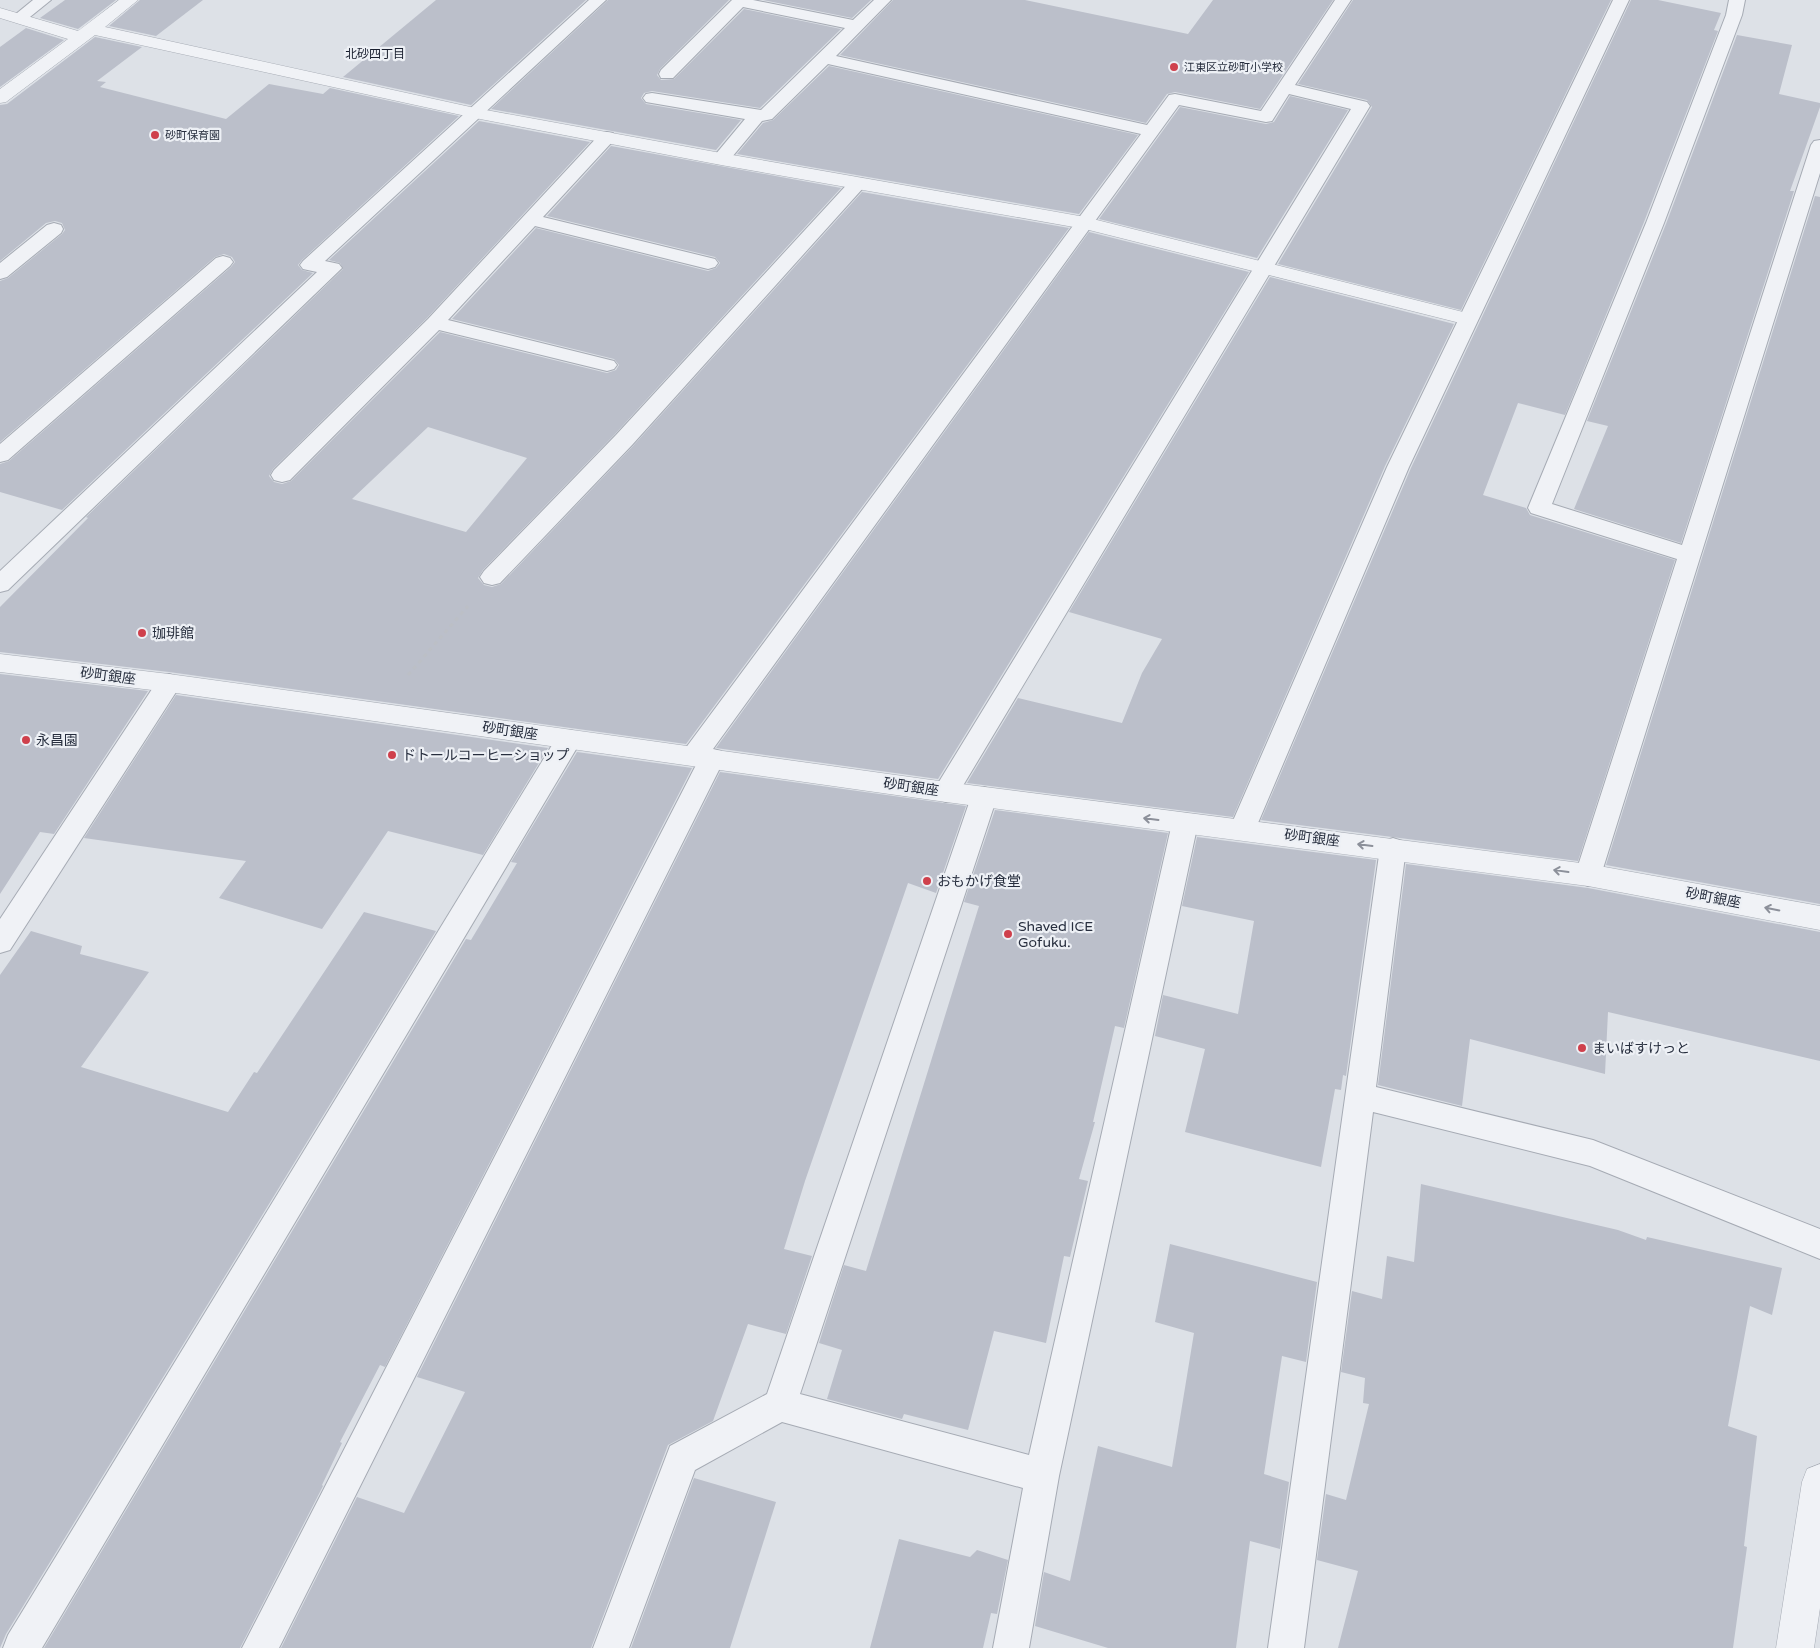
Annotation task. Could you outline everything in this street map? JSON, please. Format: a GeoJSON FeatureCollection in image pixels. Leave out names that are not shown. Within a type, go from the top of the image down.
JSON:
{"type":"FeatureCollection","features":[{"type":"Feature","properties":{"kind":"street"},"geometry":{"type":"LineString","coordinates":[[0,98],[130,0]]}},
{"type":"Feature","properties":{"kind":"street"},"geometry":{"type":"LineString","coordinates":[[0,13],[86,33],[475,112],[721,159],[1085,222],[1468,319]]}},
{"type":"Feature","properties":{"kind":"street","name":"砂町銀座"},"geometry":{"type":"LineString","coordinates":[[0,663],[169,683],[946,792],[1393,848],[1588,875],[1820,918]]}},
{"type":"Feature","properties":{"kind":"street"},"geometry":{"type":"LineString","coordinates":[[1795,1648],[1820,1482]]}},
{"type":"Feature","properties":{"kind":"lane"},"geometry":{"type":"LineString","coordinates":[[18,18],[43,0]]}},
{"type":"Feature","properties":{"kind":"lane"},"geometry":{"type":"LineString","coordinates":[[0,584],[332,268],[310,265],[598,0]]}},
{"type":"Feature","properties":{"kind":"lane"},"geometry":{"type":"LineString","coordinates":[[652,98],[757,116],[766,115],[883,0]]}},
{"type":"Feature","properties":{"kind":"lane"},"geometry":{"type":"LineString","coordinates":[[260,1648],[703,757],[1085,222],[1175,100],[1266,117],[1343,0]]}},
{"type":"Feature","properties":{"kind":"lane"},"geometry":{"type":"LineString","coordinates":[[1242,830],[1398,467],[1621,0]]}},
{"type":"Feature","properties":{"kind":"lane"},"geometry":{"type":"LineString","coordinates":[[1690,555],[1539,508],[1655,223],[1734,16],[1736,0]]}},
{"type":"Feature","properties":{"kind":"lane"},"geometry":{"type":"LineString","coordinates":[[667,74],[740,1],[857,26]]}},
{"type":"Feature","properties":{"kind":"lane"},"geometry":{"type":"LineString","coordinates":[[824,58],[1152,131]]}},
{"type":"Feature","properties":{"kind":"lane"},"geometry":{"type":"LineString","coordinates":[[946,792],[1261,268],[1361,106],[1285,88]]}},
{"type":"Feature","properties":{"kind":"lane"},"geometry":{"type":"LineString","coordinates":[[721,159],[757,116]]}},
{"type":"Feature","properties":{"kind":"lane"},"geometry":{"type":"LineString","coordinates":[[282,475],[435,323],[607,137]]}},
{"type":"Feature","properties":{"kind":"lane"},"geometry":{"type":"LineString","coordinates":[[1588,875],[1820,145]]}},
{"type":"Feature","properties":{"kind":"lane"},"geometry":{"type":"LineString","coordinates":[[492,577],[624,440],[858,183]]}},
{"type":"Feature","properties":{"kind":"lane"},"geometry":{"type":"LineString","coordinates":[[532,220],[708,263]]}},
{"type":"Feature","properties":{"kind":"lane"},"geometry":{"type":"LineString","coordinates":[[0,273],[54,229]]}},
{"type":"Feature","properties":{"kind":"lane"},"geometry":{"type":"LineString","coordinates":[[0,455],[223,262]]}},
{"type":"Feature","properties":{"kind":"lane"},"geometry":{"type":"LineString","coordinates":[[435,323],[608,365]]}},
{"type":"Feature","properties":{"kind":"lane"},"geometry":{"type":"LineString","coordinates":[[0,942],[169,683]]}},
{"type":"Feature","properties":{"kind":"lane"},"geometry":{"type":"LineString","coordinates":[[21,1648],[569,739]]}},
{"type":"Feature","properties":{"kind":"lane"},"geometry":{"type":"LineString","coordinates":[[611,1648],[682,1458],[780,1405],[984,797]]}},
{"type":"Feature","properties":{"kind":"lane"},"geometry":{"type":"LineString","coordinates":[[1011,1648],[1042,1476],[1185,823]]}},
{"type":"Feature","properties":{"kind":"lane"},"geometry":{"type":"LineString","coordinates":[[1286,1648],[1393,848]]}},
{"type":"Feature","properties":{"kind":"lane"},"geometry":{"type":"LineString","coordinates":[[1360,1096],[1593,1153],[1820,1244]]}},
{"type":"Feature","properties":{"kind":"lane"},"geometry":{"type":"LineString","coordinates":[[780,1405],[1042,1476]]}},
{"type":"Feature","properties":{"kind":"path"},"geometry":{"type":"LineString","coordinates":[[376,712],[492,577]]}},
{"type":"Feature","properties":{"kind":"building"},"geometry":{"type":"Polygon","coordinates":[[[65,0],[116,0],[78,29],[40,18],[65,0]]]}},
{"type":"Feature","properties":{"kind":"building"},"geometry":{"type":"Polygon","coordinates":[[[140,0],[203,0],[156,36],[109,26],[140,0]]]}},
{"type":"Feature","properties":{"kind":"building"},"geometry":{"type":"Polygon","coordinates":[[[436,0],[586,0],[471,105],[343,77],[436,0]]]}},
{"type":"Feature","properties":{"kind":"building"},"geometry":{"type":"Polygon","coordinates":[[[608,0],[729,0],[660,69],[657,75],[661,80],[674,79],[744,9],[841,29],[760,108],[652,91],[644,93],[641,98],[646,104],[741,120],[716,150],[491,109],[608,0]]]}},
{"type":"Feature","properties":{"kind":"building"},"geometry":{"type":"Polygon","coordinates":[[[763,0],[871,0],[852,18],[763,0]]]}},
{"type":"Feature","properties":{"kind":"building","name":"江東区立砂町小学校"},"geometry":{"type":"Polygon","coordinates":[[[893,0],[1025,0],[1188,34],[1213,0],[1333,0],[1260,109],[1175,92],[1167,94],[1146,123],[840,55],[893,0]]]}},
{"type":"Feature","properties":{"kind":"building"},"geometry":{"type":"Polygon","coordinates":[[[1353,0],[1611,0],[1461,310],[1278,264],[1372,107],[1367,100],[1298,84],[1353,0]]]}},
{"type":"Feature","properties":{"kind":"building"},"geometry":{"type":"Polygon","coordinates":[[[1631,0],[1658,0],[1721,13],[1714,30],[1718,31],[1644,222],[1565,415],[1518,403],[1483,495],[1526,508],[1530,515],[1675,560],[1578,861],[1261,820],[1411,468],[1631,0]]]}},
{"type":"Feature","properties":{"kind":"building"},"geometry":{"type":"Polygon","coordinates":[[[26,28],[64,40],[0,87],[0,47],[26,28]]]}},
{"type":"Feature","properties":{"kind":"building"},"geometry":{"type":"Polygon","coordinates":[[[1737,35],[1792,45],[1779,94],[1820,103],[1820,107],[1790,191],[1794,191],[1681,543],[1574,509],[1608,426],[1587,421],[1666,224],[1737,35]]]}},
{"type":"Feature","properties":{"kind":"building"},"geometry":{"type":"Polygon","coordinates":[[[95,37],[142,47],[97,81],[106,82],[100,87],[226,119],[269,84],[323,94],[330,88],[459,116],[298,265],[302,270],[313,273],[62,510],[0,492],[0,464],[9,461],[235,262],[232,257],[224,254],[215,257],[0,442],[0,281],[8,278],[65,230],[62,223],[55,221],[46,223],[0,261],[0,105],[7,104],[95,37]]]}},
{"type":"Feature","properties":{"kind":"building"},"geometry":{"type":"Polygon","coordinates":[[[829,66],[1138,135],[1079,214],[737,154],[763,123],[773,120],[829,66]]]}},
{"type":"Feature","properties":{"kind":"building"},"geometry":{"type":"Polygon","coordinates":[[[1290,96],[1348,110],[1257,258],[1099,219],[1180,107],[1266,124],[1274,122],[1290,96]]]}},
{"type":"Feature","properties":{"kind":"building"},"geometry":{"type":"Polygon","coordinates":[[[479,121],[590,142],[427,318],[273,469],[269,476],[274,482],[282,484],[291,481],[440,332],[607,373],[616,370],[619,365],[614,359],[452,319],[536,228],[708,271],[716,268],[720,263],[715,257],[547,216],[611,146],[841,188],[615,434],[483,570],[478,578],[484,585],[492,587],[501,584],[633,446],[862,192],[1069,228],[686,744],[169,672],[0,652],[0,607],[88,518],[86,517],[343,269],[340,263],[329,260],[479,121]],[[428,427],[352,499],[466,532],[527,458],[428,427]]]}},
{"type":"Feature","properties":{"kind":"building"},"geometry":{"type":"Polygon","coordinates":[[[1815,196],[1820,197],[1820,904],[1606,865],[1815,196]]]}},
{"type":"Feature","properties":{"kind":"building"},"geometry":{"type":"Polygon","coordinates":[[[1089,232],[1249,272],[938,779],[716,748],[1089,232]]]}},
{"type":"Feature","properties":{"kind":"building"},"geometry":{"type":"Polygon","coordinates":[[[1270,277],[1454,324],[1385,466],[1233,817],[967,783],[1018,698],[1122,723],[1142,673],[1162,639],[1069,612],[1270,277]]]}},
{"type":"Feature","properties":{"kind":"building"},"geometry":{"type":"Polygon","coordinates":[[[0,674],[148,691],[54,834],[40,832],[0,894],[0,674]]]}},
{"type":"Feature","properties":{"kind":"building"},"geometry":{"type":"Polygon","coordinates":[[[176,695],[548,748],[483,855],[388,831],[322,929],[219,898],[246,861],[84,838],[176,695]]]}},
{"type":"Feature","properties":{"kind":"building"},"geometry":{"type":"Polygon","coordinates":[[[577,752],[692,768],[385,1367],[380,1365],[340,1442],[342,1443],[323,1486],[240,1648],[44,1648],[466,939],[471,940],[517,863],[511,862],[577,752]]]}},
{"type":"Feature","properties":{"kind":"building"},"geometry":{"type":"Polygon","coordinates":[[[720,772],[966,806],[936,893],[908,883],[805,1181],[784,1249],[812,1256],[786,1334],[748,1324],[713,1421],[668,1445],[591,1648],[281,1648],[357,1497],[404,1513],[465,1392],[417,1377],[720,772]]]}},
{"type":"Feature","properties":{"kind":"building"},"geometry":{"type":"Polygon","coordinates":[[[995,810],[1168,833],[1124,1028],[1115,1026],[1093,1122],[1095,1122],[1079,1179],[1088,1181],[1070,1257],[1064,1256],[1046,1343],[994,1331],[968,1430],[904,1414],[902,1419],[827,1399],[842,1350],[819,1343],[844,1265],[866,1271],[979,906],[964,902],[995,810]]]}},
{"type":"Feature","properties":{"kind":"building"},"geometry":{"type":"Polygon","coordinates":[[[1197,837],[1376,860],[1346,1076],[1343,1075],[1341,1090],[1335,1089],[1321,1167],[1185,1132],[1205,1049],[1155,1036],[1163,995],[1238,1014],[1254,921],[1182,906],[1197,837]]]}},
{"type":"Feature","properties":{"kind":"building"},"geometry":{"type":"Polygon","coordinates":[[[1406,864],[1588,888],[1820,932],[1820,1061],[1608,1012],[1605,1074],[1470,1039],[1462,1106],[1378,1085],[1406,864]]]}},
{"type":"Feature","properties":{"kind":"building"},"geometry":{"type":"Polygon","coordinates":[[[364,912],[436,931],[6,1634],[0,1648],[0,975],[31,931],[82,946],[80,954],[149,972],[81,1067],[228,1112],[254,1072],[257,1073],[364,912]]]}},
{"type":"Feature","properties":{"kind":"building"},"geometry":{"type":"Polygon","coordinates":[[[1421,1184],[1618,1230],[1646,1240],[1647,1237],[1782,1268],[1772,1315],[1750,1306],[1728,1426],[1757,1436],[1744,1546],[1747,1547],[1733,1648],[1338,1648],[1358,1571],[1317,1560],[1326,1494],[1346,1500],[1369,1404],[1363,1403],[1365,1378],[1341,1372],[1352,1291],[1382,1299],[1387,1256],[1414,1262],[1421,1184]]]}},
{"type":"Feature","properties":{"kind":"building"},"geometry":{"type":"Polygon","coordinates":[[[1170,1244],[1317,1282],[1306,1362],[1282,1356],[1264,1474],[1289,1482],[1280,1549],[1250,1541],[1236,1648],[1108,1648],[1035,1626],[1044,1572],[1070,1581],[1098,1446],[1172,1467],[1194,1333],[1155,1322],[1170,1244]]]}},
{"type":"Feature","properties":{"kind":"building"},"geometry":{"type":"Polygon","coordinates":[[[694,1478],[776,1502],[730,1648],[631,1648],[694,1478]]]}},
{"type":"Feature","properties":{"kind":"building"},"geometry":{"type":"Polygon","coordinates":[[[899,1539],[970,1557],[977,1550],[1008,1560],[997,1614],[991,1613],[983,1648],[870,1648],[899,1539]]]}},
{"type":"Feature","properties":{"kind":"place","name":"江東区立砂町小学校"},"geometry":{"type":"Point","coordinates":[1174,67]}},
{"type":"Feature","properties":{"kind":"place","name":"砂町保育園"},"geometry":{"type":"Point","coordinates":[155,135]}},
{"type":"Feature","properties":{"kind":"place","name":"珈琲館"},"geometry":{"type":"Point","coordinates":[142,633]}},
{"type":"Feature","properties":{"kind":"place","name":"永昌園"},"geometry":{"type":"Point","coordinates":[26,740]}},
{"type":"Feature","properties":{"kind":"place","name":"ドトールコーヒーショップ"},"geometry":{"type":"Point","coordinates":[392,755]}},
{"type":"Feature","properties":{"kind":"place","name":"おもかげ食堂"},"geometry":{"type":"Point","coordinates":[927,881]}},
{"type":"Feature","properties":{"kind":"place","name":"Shaved ICE Gofuku."},"geometry":{"type":"Point","coordinates":[1008,934]}},
{"type":"Feature","properties":{"kind":"place","name":"まいばすけっと"},"geometry":{"type":"Point","coordinates":[1582,1048]}},
{"type":"Feature","properties":{"kind":"district","name":"北砂四丁目"},"geometry":{"type":"Point","coordinates":[375,54]}}]}
